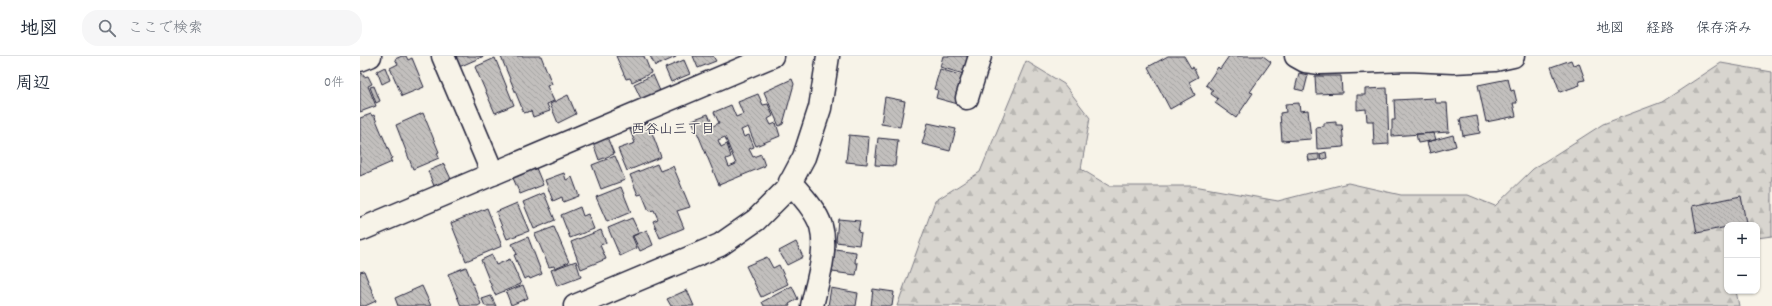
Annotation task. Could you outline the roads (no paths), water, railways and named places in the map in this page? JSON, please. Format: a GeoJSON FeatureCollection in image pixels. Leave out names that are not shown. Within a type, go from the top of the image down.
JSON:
{"type":"FeatureCollection","features":[{"type":"Feature","properties":{"kind":"street"},"geometry":{"type":"LineString","coordinates":[[360,60],[370,56]]}},
{"type":"Feature","properties":{"kind":"street"},"geometry":{"type":"LineString","coordinates":[[443,56],[493,174]]}},
{"type":"Feature","properties":{"kind":"street"},"geometry":{"type":"LineString","coordinates":[[360,230],[772,56]]}},
{"type":"Feature","properties":{"kind":"street"},"geometry":{"type":"LineString","coordinates":[[575,306],[720,245],[756,220],[787,189],[804,157],[820,108],[828,56]]}},
{"type":"Feature","properties":{"kind":"street"},"geometry":{"type":"LineString","coordinates":[[967,98],[980,56]]}},
{"type":"Feature","properties":{"kind":"street"},"geometry":{"type":"LineString","coordinates":[[1296,56],[1305,61],[1320,63],[1408,58],[1460,62],[1495,60],[1513,56]]}},
{"type":"Feature","properties":{"kind":"street"},"geometry":{"type":"LineString","coordinates":[[790,182],[808,203],[818,219],[822,233],[822,254],[812,306]]}},
{"type":"Feature","properties":{"kind":"district","name":"西谷山三丁目"},"geometry":{"type":"Point","coordinates":[673,130]}}]}
